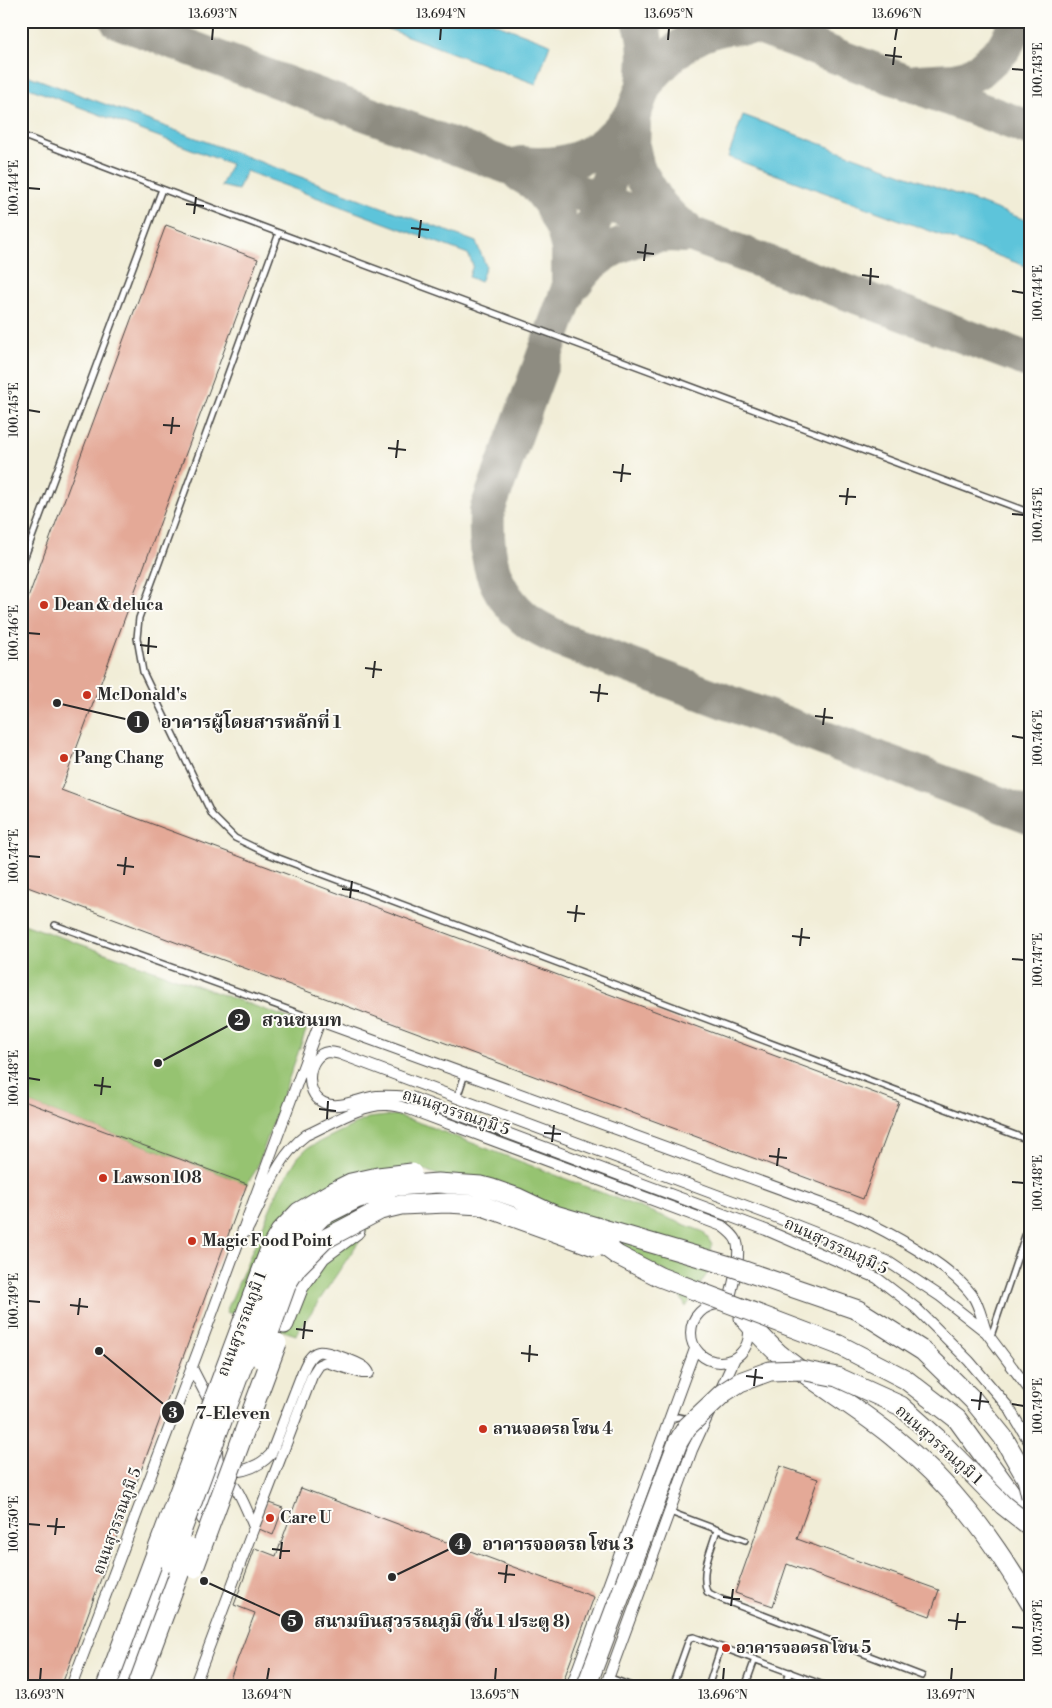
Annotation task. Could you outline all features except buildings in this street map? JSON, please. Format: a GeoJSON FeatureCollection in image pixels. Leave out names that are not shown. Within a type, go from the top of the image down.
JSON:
{"type":"FeatureCollection","features":[{"type":"Feature","properties":{"kind":"highway","name":"ถนนสุวรรณภูมิ 1"},"geometry":{"type":"LineString","coordinates":[[106,1687],[270,1249],[280,1232],[299,1212],[351,1183],[378,1177],[406,1173],[476,1177],[500,1182],[556,1210],[617,1255]]}},
{"type":"Feature","properties":{"kind":"highway","name":"ถนนสุวรรณภูมิ 1"},"geometry":{"type":"LineString","coordinates":[[123,1687],[278,1269],[294,1244],[322,1216],[356,1199],[397,1186],[438,1183],[481,1186],[518,1198],[552,1214]]}},
{"type":"Feature","properties":{"kind":"highway","name":"ถนนสุวรรณภูมิ 1"},"geometry":{"type":"LineString","coordinates":[[150,1687],[298,1286],[321,1254],[369,1220],[390,1209],[423,1199],[443,1197],[480,1200],[552,1214],[730,1266],[858,1310],[923,1351],[974,1400],[1004,1437],[1027,1480],[1031,1496]]}},
{"type":"Feature","properties":{"kind":"highway","name":"ถนนสุวรรณภูมิ 1"},"geometry":{"type":"LineString","coordinates":[[137,1687],[287,1283],[297,1267],[325,1239],[380,1210],[401,1205],[447,1203],[480,1205],[617,1255],[660,1277],[840,1345],[905,1378],[957,1419],[1031,1521]]}},
{"type":"Feature","properties":{"kind":"highway","name":"ถนนสุวรรณภูมิ 1"},"geometry":{"type":"LineString","coordinates":[[744,1318],[781,1355],[892,1436],[920,1460],[962,1502],[1003,1557],[1031,1604]]}},
{"type":"Feature","properties":{"kind":"highway","name":"ถนนสุวรรณภูมิ 1"},"geometry":{"type":"LineString","coordinates":[[586,1687],[678,1442],[687,1427],[723,1393],[740,1382],[770,1371],[801,1370],[837,1377],[901,1406],[937,1438],[1003,1505],[1031,1526]]}},
{"type":"Feature","properties":{"kind":"street","name":"ถนนสุวรรณภูมิ 5"},"geometry":{"type":"LineString","coordinates":[[71,1687],[320,1021],[852,1215],[872,1224],[930,1259],[957,1279],[974,1296],[988,1334]]}},
{"type":"Feature","properties":{"kind":"street","name":"ถนนสุวรรณภูมิ 5"},"geometry":{"type":"LineString","coordinates":[[309,1048],[311,1089],[316,1098],[323,1103],[332,1106],[376,1096],[395,1095],[411,1097],[766,1230],[877,1278],[916,1308],[969,1361],[1009,1408],[1031,1444]]}},
{"type":"Feature","properties":{"kind":"street","name":"ถนนสุวรรณภูมิ 5"},"geometry":{"type":"LineString","coordinates":[[298,1079],[311,1068],[322,1054],[328,1052],[340,1054],[766,1213],[887,1261],[940,1296],[988,1334],[1031,1391]]}},
{"type":"Feature","properties":{"kind":"street","name":"ถนนสุวรรณภูมิ 5"},"geometry":{"type":"LineString","coordinates":[[230,1261],[255,1216],[276,1172],[296,1144],[306,1135],[352,1114],[366,1108],[385,1105],[409,1109],[722,1226],[736,1239],[739,1253],[728,1306]]}},
{"type":"Feature","properties":{"kind":"street"},"geometry":{"type":"LineString","coordinates":[[718,1304],[728,1306],[737,1310],[744,1318],[748,1335],[746,1344],[742,1352],[735,1358],[718,1362],[709,1360],[701,1356],[695,1349],[691,1334],[694,1320],[700,1312],[709,1307],[718,1304]]}},
{"type":"Feature","properties":{"kind":"street"},"geometry":{"type":"LineString","coordinates":[[571,1687],[695,1349]]}},
{"type":"Feature","properties":{"kind":"street"},"geometry":{"type":"LineString","coordinates":[[194,1687],[312,1376],[319,1365],[326,1362],[362,1374],[370,1373],[365,1367],[327,1353],[319,1352],[313,1355],[306,1362],[302,1371],[271,1454],[261,1464],[248,1469],[237,1472],[222,1471]]}},
{"type":"Feature","properties":{"kind":"street"},"geometry":{"type":"LineString","coordinates":[[607,1682],[700,1433],[735,1358]]}},
{"type":"Feature","properties":{"kind":"street"},"geometry":{"type":"LineString","coordinates":[[191,1366],[217,1422],[217,1460],[222,1471],[237,1490],[254,1527]]}},
{"type":"Feature","properties":{"kind":"street"},"geometry":{"type":"LineString","coordinates":[[142,1687],[222,1471]]}},
{"type":"Feature","properties":{"kind":"lane"},"geometry":{"type":"LineString","coordinates":[[21,135],[1031,513]]}},
{"type":"Feature","properties":{"kind":"lane"},"geometry":{"type":"LineString","coordinates":[[21,568],[162,189]]}},
{"type":"Feature","properties":{"kind":"lane"},"geometry":{"type":"LineString","coordinates":[[279,233],[139,618],[136,638],[143,672],[212,815],[235,838],[268,854],[1031,1141]]}},
{"type":"Feature","properties":{"kind":"lane"},"geometry":{"type":"LineString","coordinates":[[55,925],[320,1021]]}},
{"type":"Feature","properties":{"kind":"lane"},"geometry":{"type":"LineString","coordinates":[[457,1098],[465,1074]]}},
{"type":"Feature","properties":{"kind":"lane"},"geometry":{"type":"LineString","coordinates":[[988,1334],[1031,1218]]}},
{"type":"Feature","properties":{"kind":"lane"},"geometry":{"type":"LineString","coordinates":[[669,1419],[678,1417],[690,1419],[700,1433]]}},
{"type":"Feature","properties":{"kind":"lane"},"geometry":{"type":"LineString","coordinates":[[670,1512],[744,1540]]}},
{"type":"Feature","properties":{"kind":"lane"},"geometry":{"type":"LineString","coordinates":[[717,1530],[705,1570],[703,1583],[707,1592],[922,1676]]}},
{"type":"Feature","properties":{"kind":"lane"},"geometry":{"type":"LineString","coordinates":[[622,1550],[651,1562]]}},
{"type":"Feature","properties":{"kind":"lane"},"geometry":{"type":"LineString","coordinates":[[590,1636],[620,1646]]}},
{"type":"Feature","properties":{"kind":"lane"},"geometry":{"type":"LineString","coordinates":[[672,1687],[690,1638],[694,1637],[829,1687]]}},
{"type":"Feature","properties":{"kind":"lane"},"geometry":{"type":"LineString","coordinates":[[708,1687],[721,1647]]}},
{"type":"Feature","properties":{"kind":"lane"},"geometry":{"type":"LineString","coordinates":[[745,1687],[754,1659]]}},
{"type":"Feature","properties":{"kind":"lane"},"geometry":{"type":"LineString","coordinates":[[784,1687],[790,1672]]}},
{"type":"Feature","properties":{"kind":"lane"},"geometry":{"type":"LineString","coordinates":[[607,1682],[634,1687]]}},
{"type":"Feature","properties":{"kind":"green space"},"geometry":{"type":"Polygon","coordinates":[[[21,923],[308,1025],[256,1170],[247,1184],[21,1100],[21,923]]]}},
{"type":"Feature","properties":{"kind":"green space"},"geometry":{"type":"Polygon","coordinates":[[[395,1115],[704,1232],[712,1245],[707,1274],[686,1307],[667,1272],[411,1164],[296,1335],[226,1312],[279,1188],[298,1157],[307,1148],[368,1118],[395,1115]]]}},
{"type":"Feature","properties":{"kind":"water"},"geometry":{"type":"Polygon","coordinates":[[[367,21],[489,21],[550,44],[536,84],[367,21]]]}},
{"type":"Feature","properties":{"kind":"water"},"geometry":{"type":"Polygon","coordinates":[[[21,73],[476,242],[486,266],[480,282],[469,277],[473,265],[468,254],[246,171],[238,190],[221,186],[231,164],[21,85],[21,73]]]}},
{"type":"Feature","properties":{"kind":"water"},"geometry":{"type":"Polygon","coordinates":[[[743,115],[1031,222],[1031,268],[728,157],[743,115]]]}},
{"type":"Feature","properties":{"kind":"taxiway"},"geometry":{"type":"LineString","coordinates":[[118,21],[1031,361]]}},
{"type":"Feature","properties":{"kind":"taxiway"},"geometry":{"type":"LineString","coordinates":[[640,21],[645,45],[644,85],[487,511],[489,558],[498,585],[516,610],[528,621],[561,640],[1031,816]]}},
{"type":"Feature","properties":{"kind":"taxiway"},"geometry":{"type":"LineString","coordinates":[[743,21],[1031,129]]}},
{"type":"Feature","properties":{"kind":"taxiway"},"geometry":{"type":"LineString","coordinates":[[917,82],[953,80],[967,77],[980,70],[1003,49],[1019,21]]}},
{"type":"Feature","properties":{"kind":"taxiway"},"geometry":{"type":"LineString","coordinates":[[644,85],[661,65],[680,48],[702,35],[727,27],[758,27]]}},
{"type":"Feature","properties":{"kind":"taxiway"},"geometry":{"type":"LineString","coordinates":[[521,164],[554,164],[569,162],[582,157],[606,142],[629,119]]}},
{"type":"Feature","properties":{"kind":"taxiway"},"geometry":{"type":"LineString","coordinates":[[633,125],[632,146],[637,169],[659,205],[675,222],[685,228]]}},
{"type":"Feature","properties":{"kind":"taxiway"},"geometry":{"type":"LineString","coordinates":[[520,174],[535,183],[550,202],[564,230],[569,249],[569,280]]}},
{"type":"Feature","properties":{"kind":"taxiway"},"geometry":{"type":"LineString","coordinates":[[576,282],[597,259],[623,244],[653,236],[684,235]]}},
{"type":"Feature","properties":{"kind":"place","name":"Dean & deluca"},"geometry":{"type":"Point","coordinates":[44,605]}},
{"type":"Feature","properties":{"kind":"place","name":"McDonald's"},"geometry":{"type":"Point","coordinates":[87,695]}},
{"type":"Feature","properties":{"kind":"place","name":"อาคารผู้โดยสารหลักที่ 1"},"geometry":{"type":"Point","coordinates":[57,703]}},
{"type":"Feature","properties":{"kind":"place","name":"Pang Chang"},"geometry":{"type":"Point","coordinates":[64,758]}},
{"type":"Feature","properties":{"kind":"place","name":"สวนชนบท"},"geometry":{"type":"Point","coordinates":[158,1063]}},
{"type":"Feature","properties":{"kind":"place","name":"Lawson 108"},"geometry":{"type":"Point","coordinates":[103,1178]}},
{"type":"Feature","properties":{"kind":"place","name":"Magic Food Point"},"geometry":{"type":"Point","coordinates":[192,1241]}},
{"type":"Feature","properties":{"kind":"place","name":"7-Eleven"},"geometry":{"type":"Point","coordinates":[99,1351]}},
{"type":"Feature","properties":{"kind":"place","name":"ลานจอดรถ โซน 4"},"geometry":{"type":"Point","coordinates":[483,1429]}},
{"type":"Feature","properties":{"kind":"place","name":"Care U"},"geometry":{"type":"Point","coordinates":[270,1518]}},
{"type":"Feature","properties":{"kind":"place","name":"อาคารจอดรถ โซน 3"},"geometry":{"type":"Point","coordinates":[392,1577]}},
{"type":"Feature","properties":{"kind":"place","name":"สนามบินสุวรรณภูมิ (ชั้น 1 ประตู 8)"},"geometry":{"type":"Point","coordinates":[204,1581]}},
{"type":"Feature","properties":{"kind":"place","name":"อาคารจอดรถ โซน 5"},"geometry":{"type":"Point","coordinates":[726,1648]}}]}
